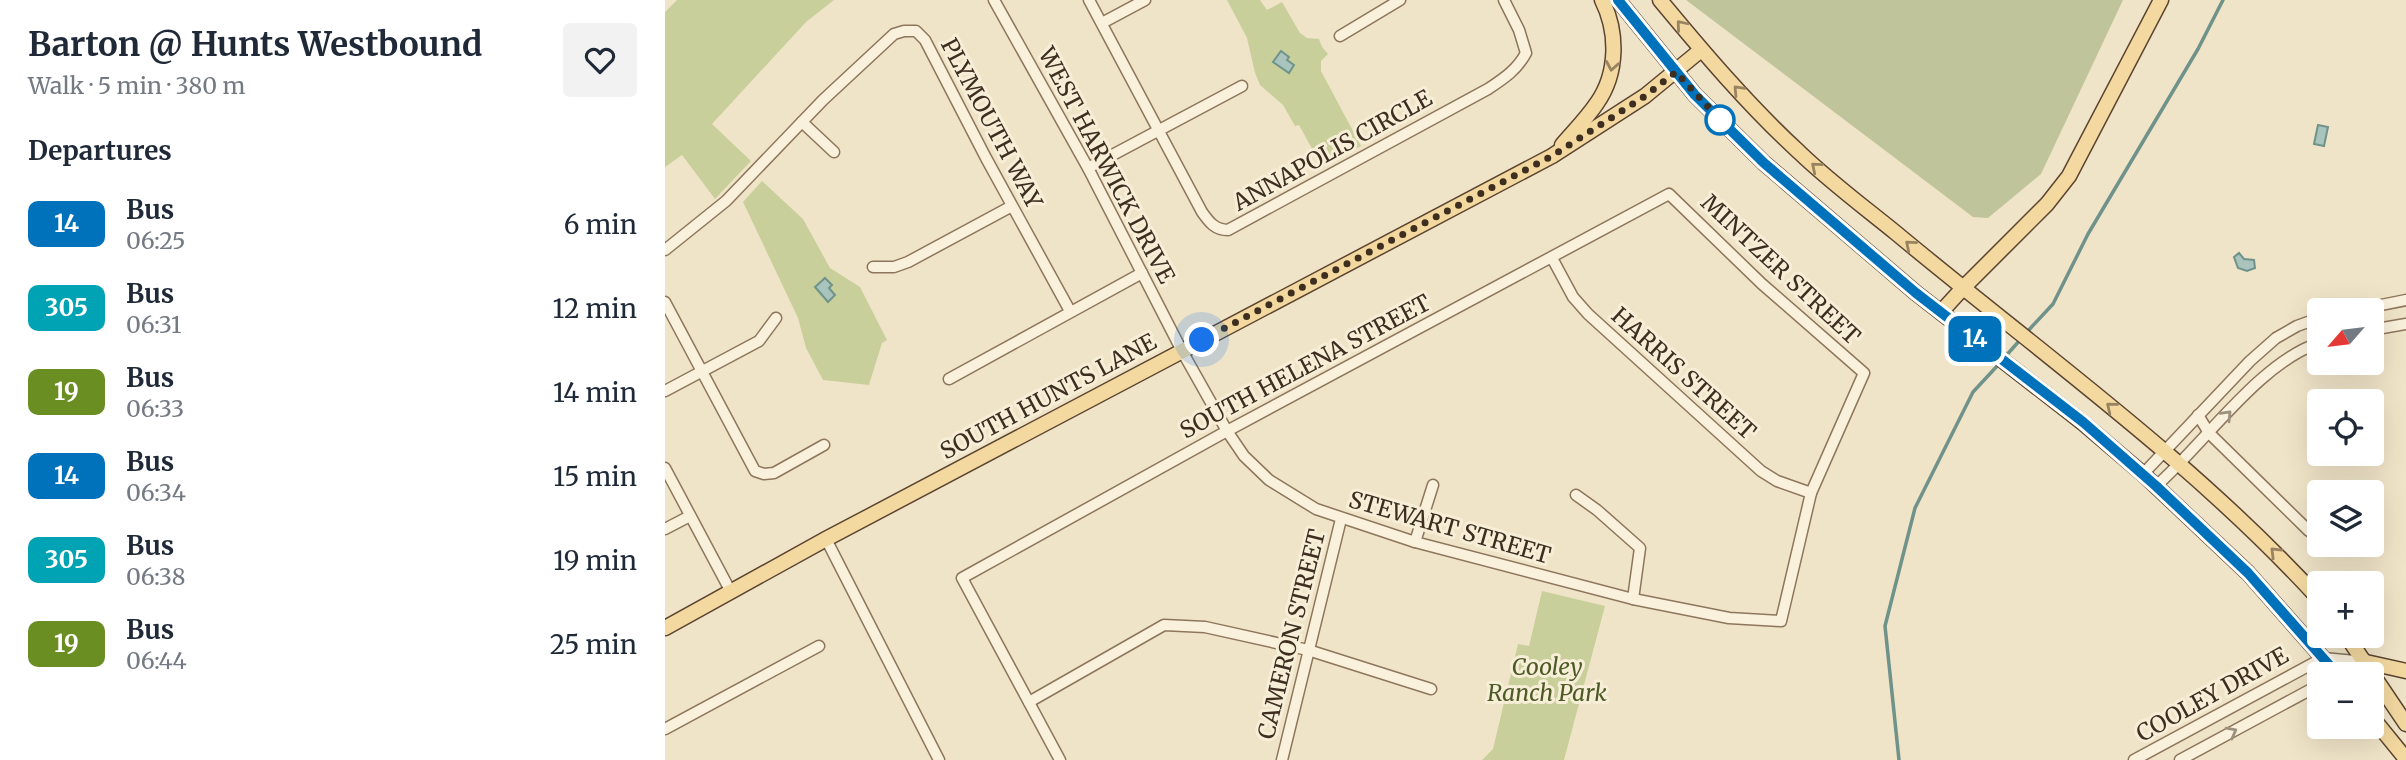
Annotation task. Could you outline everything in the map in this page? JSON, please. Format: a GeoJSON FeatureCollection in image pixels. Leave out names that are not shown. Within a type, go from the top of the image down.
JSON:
{"type":"FeatureCollection","features":[{"type":"Feature","properties":{"kind":"main road"},"geometry":{"type":"LineString","coordinates":[[1552,156],[1597,103],[1609,82],[1614,60],[1613,37],[1602,0]]}},
{"type":"Feature","properties":{"kind":"main road"},"geometry":{"type":"LineString","coordinates":[[1618,0],[1695,95],[1764,163],[1941,312],[2083,422],[2143,474],[2248,573],[2326,662]]}},
{"type":"Feature","properties":{"kind":"main road"},"geometry":{"type":"LineString","coordinates":[[1660,0],[1702,50],[1801,154],[2164,450],[2276,552],[2307,586]]}},
{"type":"Feature","properties":{"kind":"main road"},"geometry":{"type":"LineString","coordinates":[[1941,312],[2047,204],[2069,176],[2161,0]]}},
{"type":"Feature","properties":{"kind":"main road","name":"SOUTH HUNTS LANE"},"geometry":{"type":"LineString","coordinates":[[665,628],[826,539],[1552,156],[1645,96],[1702,50]]}},
{"type":"Feature","properties":{"kind":"main road"},"geometry":{"type":"LineString","coordinates":[[2356,648],[2366,662]]}},
{"type":"Feature","properties":{"kind":"main road"},"geometry":{"type":"LineString","coordinates":[[2384,666],[2406,671]]}},
{"type":"Feature","properties":{"kind":"main road"},"geometry":{"type":"LineString","coordinates":[[2384,690],[2406,724]]}},
{"type":"Feature","properties":{"kind":"main road"},"geometry":{"type":"LineString","coordinates":[[2384,732],[2406,759]]}},
{"type":"Feature","properties":{"kind":"street","name":"WEST HARWICK DRIVE"},"geometry":{"type":"LineString","coordinates":[[994,0],[1088,168],[1182,351]]}},
{"type":"Feature","properties":{"kind":"street","name":"ANNAPOLIS CIRCLE"},"geometry":{"type":"LineString","coordinates":[[1089,0],[1208,220],[1221,230],[1228,230],[1488,89],[1511,72],[1521,63],[1526,53],[1519,30],[1504,0]]}},
{"type":"Feature","properties":{"kind":"street"},"geometry":{"type":"LineString","coordinates":[[1102,23],[1145,0]]}},
{"type":"Feature","properties":{"kind":"street"},"geometry":{"type":"LineString","coordinates":[[1340,36],[1400,0]]}},
{"type":"Feature","properties":{"kind":"street","name":"PLYMOUTH WAY"},"geometry":{"type":"LineString","coordinates":[[665,250],[717,209],[802,122],[894,34],[916,31],[925,40],[1070,311]]}},
{"type":"Feature","properties":{"kind":"street"},"geometry":{"type":"LineString","coordinates":[[1088,168],[1242,86]]}},
{"type":"Feature","properties":{"kind":"street"},"geometry":{"type":"LineString","coordinates":[[802,122],[834,152]]}},
{"type":"Feature","properties":{"kind":"street","name":"SOUTH HELENA STREET"},"geometry":{"type":"LineString","coordinates":[[1029,702],[962,578],[1227,431],[1669,194]]}},
{"type":"Feature","properties":{"kind":"street","name":"MINTZER STREET"},"geometry":{"type":"LineString","coordinates":[[1669,194],[1762,284],[1864,373],[1811,493]]}},
{"type":"Feature","properties":{"kind":"street"},"geometry":{"type":"LineString","coordinates":[[873,267],[894,267],[908,262],[1012,206]]}},
{"type":"Feature","properties":{"kind":"street","name":"HARRIS STREET"},"geometry":{"type":"LineString","coordinates":[[1552,258],[1573,297],[1588,314],[1761,471],[1777,481],[1811,493]]}},
{"type":"Feature","properties":{"kind":"street"},"geometry":{"type":"LineString","coordinates":[[949,379],[1142,273]]}},
{"type":"Feature","properties":{"kind":"street"},"geometry":{"type":"LineString","coordinates":[[2384,304],[2406,300]]}},
{"type":"Feature","properties":{"kind":"street"},"geometry":{"type":"LineString","coordinates":[[665,302],[755,471],[773,473],[824,444]]}},
{"type":"Feature","properties":{"kind":"street"},"geometry":{"type":"LineString","coordinates":[[665,391],[759,341],[776,318]]}},
{"type":"Feature","properties":{"kind":"street"},"geometry":{"type":"LineString","coordinates":[[2143,474],[2250,361],[2276,338],[2307,322]]}},
{"type":"Feature","properties":{"kind":"street"},"geometry":{"type":"LineString","coordinates":[[2384,328],[2406,324]]}},
{"type":"Feature","properties":{"kind":"street"},"geometry":{"type":"LineString","coordinates":[[2156,486],[2180,465],[2265,375],[2307,347]]}},
{"type":"Feature","properties":{"kind":"street","name":"STEWART STREET"},"geometry":{"type":"LineString","coordinates":[[1182,351],[1244,456],[1269,480],[1316,509],[1415,542],[1633,599],[1730,618],[1781,621],[1811,493]]}},
{"type":"Feature","properties":{"kind":"street"},"geometry":{"type":"LineString","coordinates":[[2198,415],[2209,433],[2307,529]]}},
{"type":"Feature","properties":{"kind":"street"},"geometry":{"type":"LineString","coordinates":[[665,468],[731,592]]}},
{"type":"Feature","properties":{"kind":"street"},"geometry":{"type":"LineString","coordinates":[[1415,542],[1433,485]]}},
{"type":"Feature","properties":{"kind":"street"},"geometry":{"type":"LineString","coordinates":[[1576,495],[1640,548],[1633,599]]}},
{"type":"Feature","properties":{"kind":"street"},"geometry":{"type":"LineString","coordinates":[[665,529],[690,516]]}},
{"type":"Feature","properties":{"kind":"street","name":"CAMERON STREET"},"geometry":{"type":"LineString","coordinates":[[1282,760],[1341,519]]}},
{"type":"Feature","properties":{"kind":"street"},"geometry":{"type":"LineString","coordinates":[[826,539],[939,760]]}},
{"type":"Feature","properties":{"kind":"street"},"geometry":{"type":"LineString","coordinates":[[1060,760],[1029,702],[1164,625],[1205,627],[1308,650],[1431,689]]}},
{"type":"Feature","properties":{"kind":"street"},"geometry":{"type":"LineString","coordinates":[[665,729],[820,646]]}},
{"type":"Feature","properties":{"kind":"street","name":"COOLEY DRIVE"},"geometry":{"type":"LineString","coordinates":[[2139,759],[2323,658],[2366,662]]}},
{"type":"Feature","properties":{"kind":"street","name":"COOLEY DRIVE"},"geometry":{"type":"LineString","coordinates":[[2180,760],[2307,691]]}},
{"type":"Feature","properties":{"kind":"green space"},"geometry":{"type":"Polygon","coordinates":[[[677,0],[834,0],[806,22],[712,124],[751,161],[715,199],[682,155],[665,167],[665,12],[677,0]]]}},
{"type":"Feature","properties":{"kind":"green space"},"geometry":{"type":"Polygon","coordinates":[[[1227,0],[1260,0],[1267,10],[1282,2],[1300,33],[1307,38],[1319,39],[1328,54],[1321,61],[1321,71],[1361,146],[1322,167],[1299,125],[1295,126],[1283,105],[1260,85],[1247,38],[1227,0]]]}},
{"type":"Feature","properties":{"kind":"green space"},"geometry":{"type":"Polygon","coordinates":[[[1686,0],[2123,0],[2041,174],[1988,218],[1973,217],[1686,0]]]}},
{"type":"Feature","properties":{"kind":"green space"},"geometry":{"type":"Polygon","coordinates":[[[762,181],[803,219],[830,268],[860,287],[887,340],[882,343],[869,385],[823,380],[806,348],[798,318],[743,202],[762,181]]]}},
{"type":"Feature","properties":{"kind":"green space","name":"Cooley Ranch Park"},"geometry":{"type":"Polygon","coordinates":[[[1542,591],[1605,606],[1564,760],[1482,760],[1493,749],[1518,644],[1529,646],[1542,591]]]}},
{"type":"Feature","properties":{"kind":"water"},"geometry":{"type":"Polygon","coordinates":[[[1281,51],[1294,65],[1289,73],[1273,62],[1281,51]]]}},
{"type":"Feature","properties":{"kind":"water"},"geometry":{"type":"Polygon","coordinates":[[[2318,125],[2328,127],[2324,146],[2314,144],[2318,125]]]}},
{"type":"Feature","properties":{"kind":"water"},"geometry":{"type":"Polygon","coordinates":[[[2239,253],[2244,259],[2254,260],[2255,268],[2247,271],[2238,268],[2234,257],[2239,253]]]}},
{"type":"Feature","properties":{"kind":"water"},"geometry":{"type":"Polygon","coordinates":[[[825,278],[832,285],[829,288],[835,295],[828,302],[815,287],[825,278]]]}},
{"type":"Feature","properties":{"kind":"waterway"},"geometry":{"type":"LineString","coordinates":[[2025,334],[2053,304],[2088,234],[2198,49],[2223,0]]}},
{"type":"Feature","properties":{"kind":"waterway"},"geometry":{"type":"LineString","coordinates":[[2004,358],[2020,340]]}},
{"type":"Feature","properties":{"kind":"waterway"},"geometry":{"type":"LineString","coordinates":[[1899,760],[1885,626],[1915,508],[1973,392],[1999,364]]}},
{"type":"Feature","properties":{"kind":"bus line","name":"14"},"geometry":{"type":"LineString","coordinates":[[1618,0],[1695,95],[1764,163],[1916,293],[2083,422],[2156,486],[2248,573],[2327,662]]}},
{"type":"Feature","properties":{"kind":"route"},"geometry":{"type":"LineString","coordinates":[[1202,340],[1552,156],[1645,96],[1676,72],[1720,120]]}}]}
